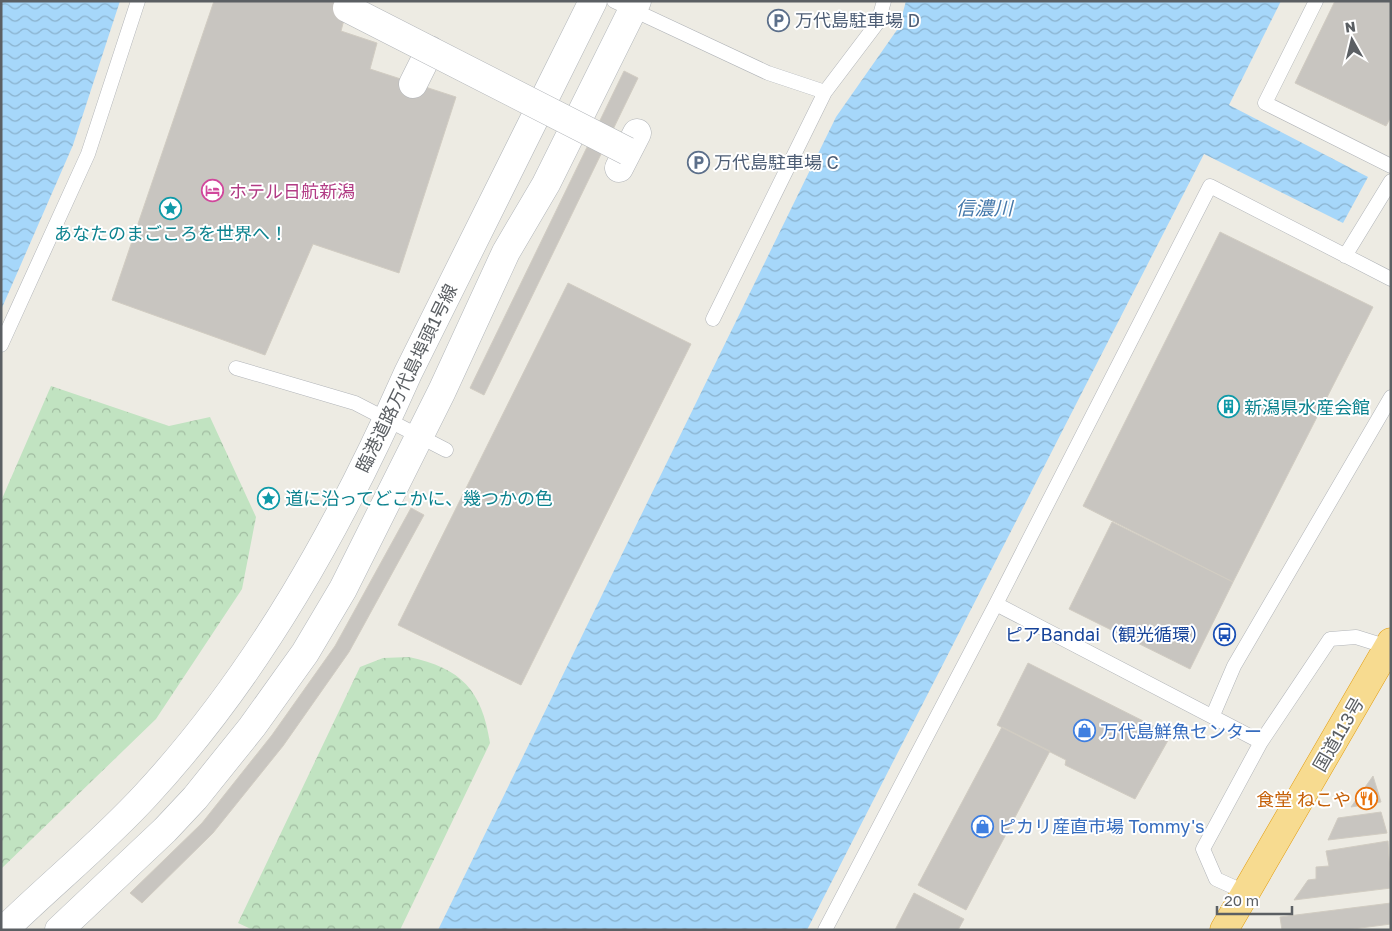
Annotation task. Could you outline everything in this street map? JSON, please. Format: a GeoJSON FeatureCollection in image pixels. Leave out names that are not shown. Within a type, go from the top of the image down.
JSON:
{"type":"FeatureCollection","features":[{"type":"Feature","properties":{"kind":"highway","name":"国道113号"},"geometry":{"type":"LineString","coordinates":[[1224,930],[1389,644]]}},
{"type":"Feature","properties":{"kind":"street","name":"臨港道路万代島埠頭1号線"},"geometry":{"type":"LineString","coordinates":[[4,930],[145,796],[224,701],[304,579],[388,419],[408,373],[593,1]]}},
{"type":"Feature","properties":{"kind":"street","name":"臨港道路万代島埠頭1号線"},"geometry":{"type":"LineString","coordinates":[[73,925],[194,798],[280,689],[343,589],[419,436],[506,252],[546,184],[628,4]]}},
{"type":"Feature","properties":{"kind":"street"},"geometry":{"type":"LineString","coordinates":[[348,8],[628,151]]}},
{"type":"Feature","properties":{"kind":"street"},"geometry":{"type":"LineString","coordinates":[[413,84],[430,50]]}},
{"type":"Feature","properties":{"kind":"street"},"geometry":{"type":"LineString","coordinates":[[49,886],[73,925]]}},
{"type":"Feature","properties":{"kind":"lane"},"geometry":{"type":"LineString","coordinates":[[1,345],[88,154],[138,1]]}},
{"type":"Feature","properties":{"kind":"lane"},"geometry":{"type":"LineString","coordinates":[[714,319],[825,92],[878,22],[884,1]]}},
{"type":"Feature","properties":{"kind":"lane"},"geometry":{"type":"LineString","coordinates":[[1316,1],[1265,103],[1391,166]]}},
{"type":"Feature","properties":{"kind":"lane"},"geometry":{"type":"LineString","coordinates":[[628,4],[768,73],[825,92]]}},
{"type":"Feature","properties":{"kind":"lane"},"geometry":{"type":"LineString","coordinates":[[1345,256],[1391,181]]}},
{"type":"Feature","properties":{"kind":"lane"},"geometry":{"type":"LineString","coordinates":[[825,930],[996,604],[1210,186],[1391,279]]}},
{"type":"Feature","properties":{"kind":"lane"},"geometry":{"type":"LineString","coordinates":[[236,368],[355,403],[446,450]]}},
{"type":"Feature","properties":{"kind":"lane"},"geometry":{"type":"LineString","coordinates":[[1213,715],[1234,666],[1391,397]]}},
{"type":"Feature","properties":{"kind":"lane"},"geometry":{"type":"LineString","coordinates":[[996,604],[1213,715],[1261,742]]}},
{"type":"Feature","properties":{"kind":"lane"},"geometry":{"type":"LineString","coordinates":[[1247,893],[1216,879],[1203,849],[1261,742],[1330,639],[1356,637],[1389,644]]}},
{"type":"Feature","properties":{"kind":"green space"},"geometry":{"type":"Polygon","coordinates":[[[51,386],[169,426],[210,417],[256,517],[242,589],[156,719],[1,869],[1,501],[51,386]]]}},
{"type":"Feature","properties":{"kind":"green space"},"geometry":{"type":"Polygon","coordinates":[[[409,657],[442,668],[466,684],[475,695],[481,709],[490,743],[400,930],[253,930],[238,923],[360,667],[383,658],[409,657]]]}},
{"type":"Feature","properties":{"kind":"water"},"geometry":{"type":"Polygon","coordinates":[[[1,1],[120,1],[73,145],[1,310],[1,1]]]}},
{"type":"Feature","properties":{"kind":"water","name":"信濃川"},"geometry":{"type":"Polygon","coordinates":[[[906,1],[1281,1],[1229,105],[1368,177],[1343,223],[1204,154],[807,930],[438,930],[836,117],[899,27],[906,1]]]}},
{"type":"Feature","properties":{"kind":"building"},"geometry":{"type":"Polygon","coordinates":[[[214,1],[349,1],[341,31],[377,43],[370,69],[456,97],[399,273],[313,244],[265,355],[112,300],[214,1]]]}},
{"type":"Feature","properties":{"kind":"building"},"geometry":{"type":"Polygon","coordinates":[[[1335,1],[1391,1],[1391,117],[1386,126],[1295,83],[1335,1]]]}},
{"type":"Feature","properties":{"kind":"building"},"geometry":{"type":"Polygon","coordinates":[[[624,71],[638,78],[484,395],[470,388],[624,71]]]}},
{"type":"Feature","properties":{"kind":"building","name":"新潟県水産会館"},"geometry":{"type":"Polygon","coordinates":[[[1220,232],[1373,307],[1233,582],[1083,506],[1220,232]]]}},
{"type":"Feature","properties":{"kind":"building"},"geometry":{"type":"Polygon","coordinates":[[[568,283],[691,344],[521,685],[398,625],[568,283]]]}},
{"type":"Feature","properties":{"kind":"building"},"geometry":{"type":"Polygon","coordinates":[[[411,508],[424,515],[349,652],[283,746],[213,833],[142,903],[130,893],[202,823],[272,735],[335,646],[411,508]]]}},
{"type":"Feature","properties":{"kind":"building"},"geometry":{"type":"Polygon","coordinates":[[[1112,522],[1233,582],[1190,669],[1069,609],[1112,522]]]}},
{"type":"Feature","properties":{"kind":"building"},"geometry":{"type":"Polygon","coordinates":[[[1028,663],[1171,735],[1135,799],[1065,765],[1066,760],[997,725],[1028,663]]]}},
{"type":"Feature","properties":{"kind":"building"},"geometry":{"type":"Polygon","coordinates":[[[1002,727],[1050,751],[966,910],[918,885],[1002,727]]]}},
{"type":"Feature","properties":{"kind":"building"},"geometry":{"type":"Polygon","coordinates":[[[1373,776],[1381,802],[1351,807],[1373,776]]]}},
{"type":"Feature","properties":{"kind":"building"},"geometry":{"type":"Polygon","coordinates":[[[1381,812],[1387,833],[1328,840],[1338,818],[1381,812]]]}},
{"type":"Feature","properties":{"kind":"building"},"geometry":{"type":"Polygon","coordinates":[[[1388,841],[1391,888],[1294,900],[1308,880],[1316,879],[1316,867],[1329,866],[1326,851],[1388,841]]]}},
{"type":"Feature","properties":{"kind":"building"},"geometry":{"type":"Polygon","coordinates":[[[914,893],[964,919],[958,930],[895,930],[914,893]]]}},
{"type":"Feature","properties":{"kind":"building"},"geometry":{"type":"Polygon","coordinates":[[[1391,903],[1391,924],[1345,930],[1282,930],[1280,917],[1391,903]]]}},
{"type":"Feature","properties":{"kind":"place","name":"万代島駐車場 D"},"geometry":{"type":"Point","coordinates":[779,20]}},
{"type":"Feature","properties":{"kind":"place","name":"万代島駐車場 C"},"geometry":{"type":"Point","coordinates":[698,162]}},
{"type":"Feature","properties":{"kind":"place","name":"ホテル日航新潟"},"geometry":{"type":"Point","coordinates":[213,191]}},
{"type":"Feature","properties":{"kind":"place","name":"あなたのまごころを世界へ！"},"geometry":{"type":"Point","coordinates":[171,208]}},
{"type":"Feature","properties":{"kind":"place","name":"新潟県水産会館"},"geometry":{"type":"Point","coordinates":[1228,407]}},
{"type":"Feature","properties":{"kind":"place","name":"道に沿ってどこかに、幾つかの色"},"geometry":{"type":"Point","coordinates":[269,498]}},
{"type":"Feature","properties":{"kind":"place","name":"ピアBandai（観光循環）"},"geometry":{"type":"Point","coordinates":[1224,634]}},
{"type":"Feature","properties":{"kind":"place","name":"万代島鮮魚センター"},"geometry":{"type":"Point","coordinates":[1084,731]}},
{"type":"Feature","properties":{"kind":"place","name":"食堂 ねこや"},"geometry":{"type":"Point","coordinates":[1367,799]}},
{"type":"Feature","properties":{"kind":"place","name":"ピカリ産直市場 Tommy's"},"geometry":{"type":"Point","coordinates":[982,826]}}]}
